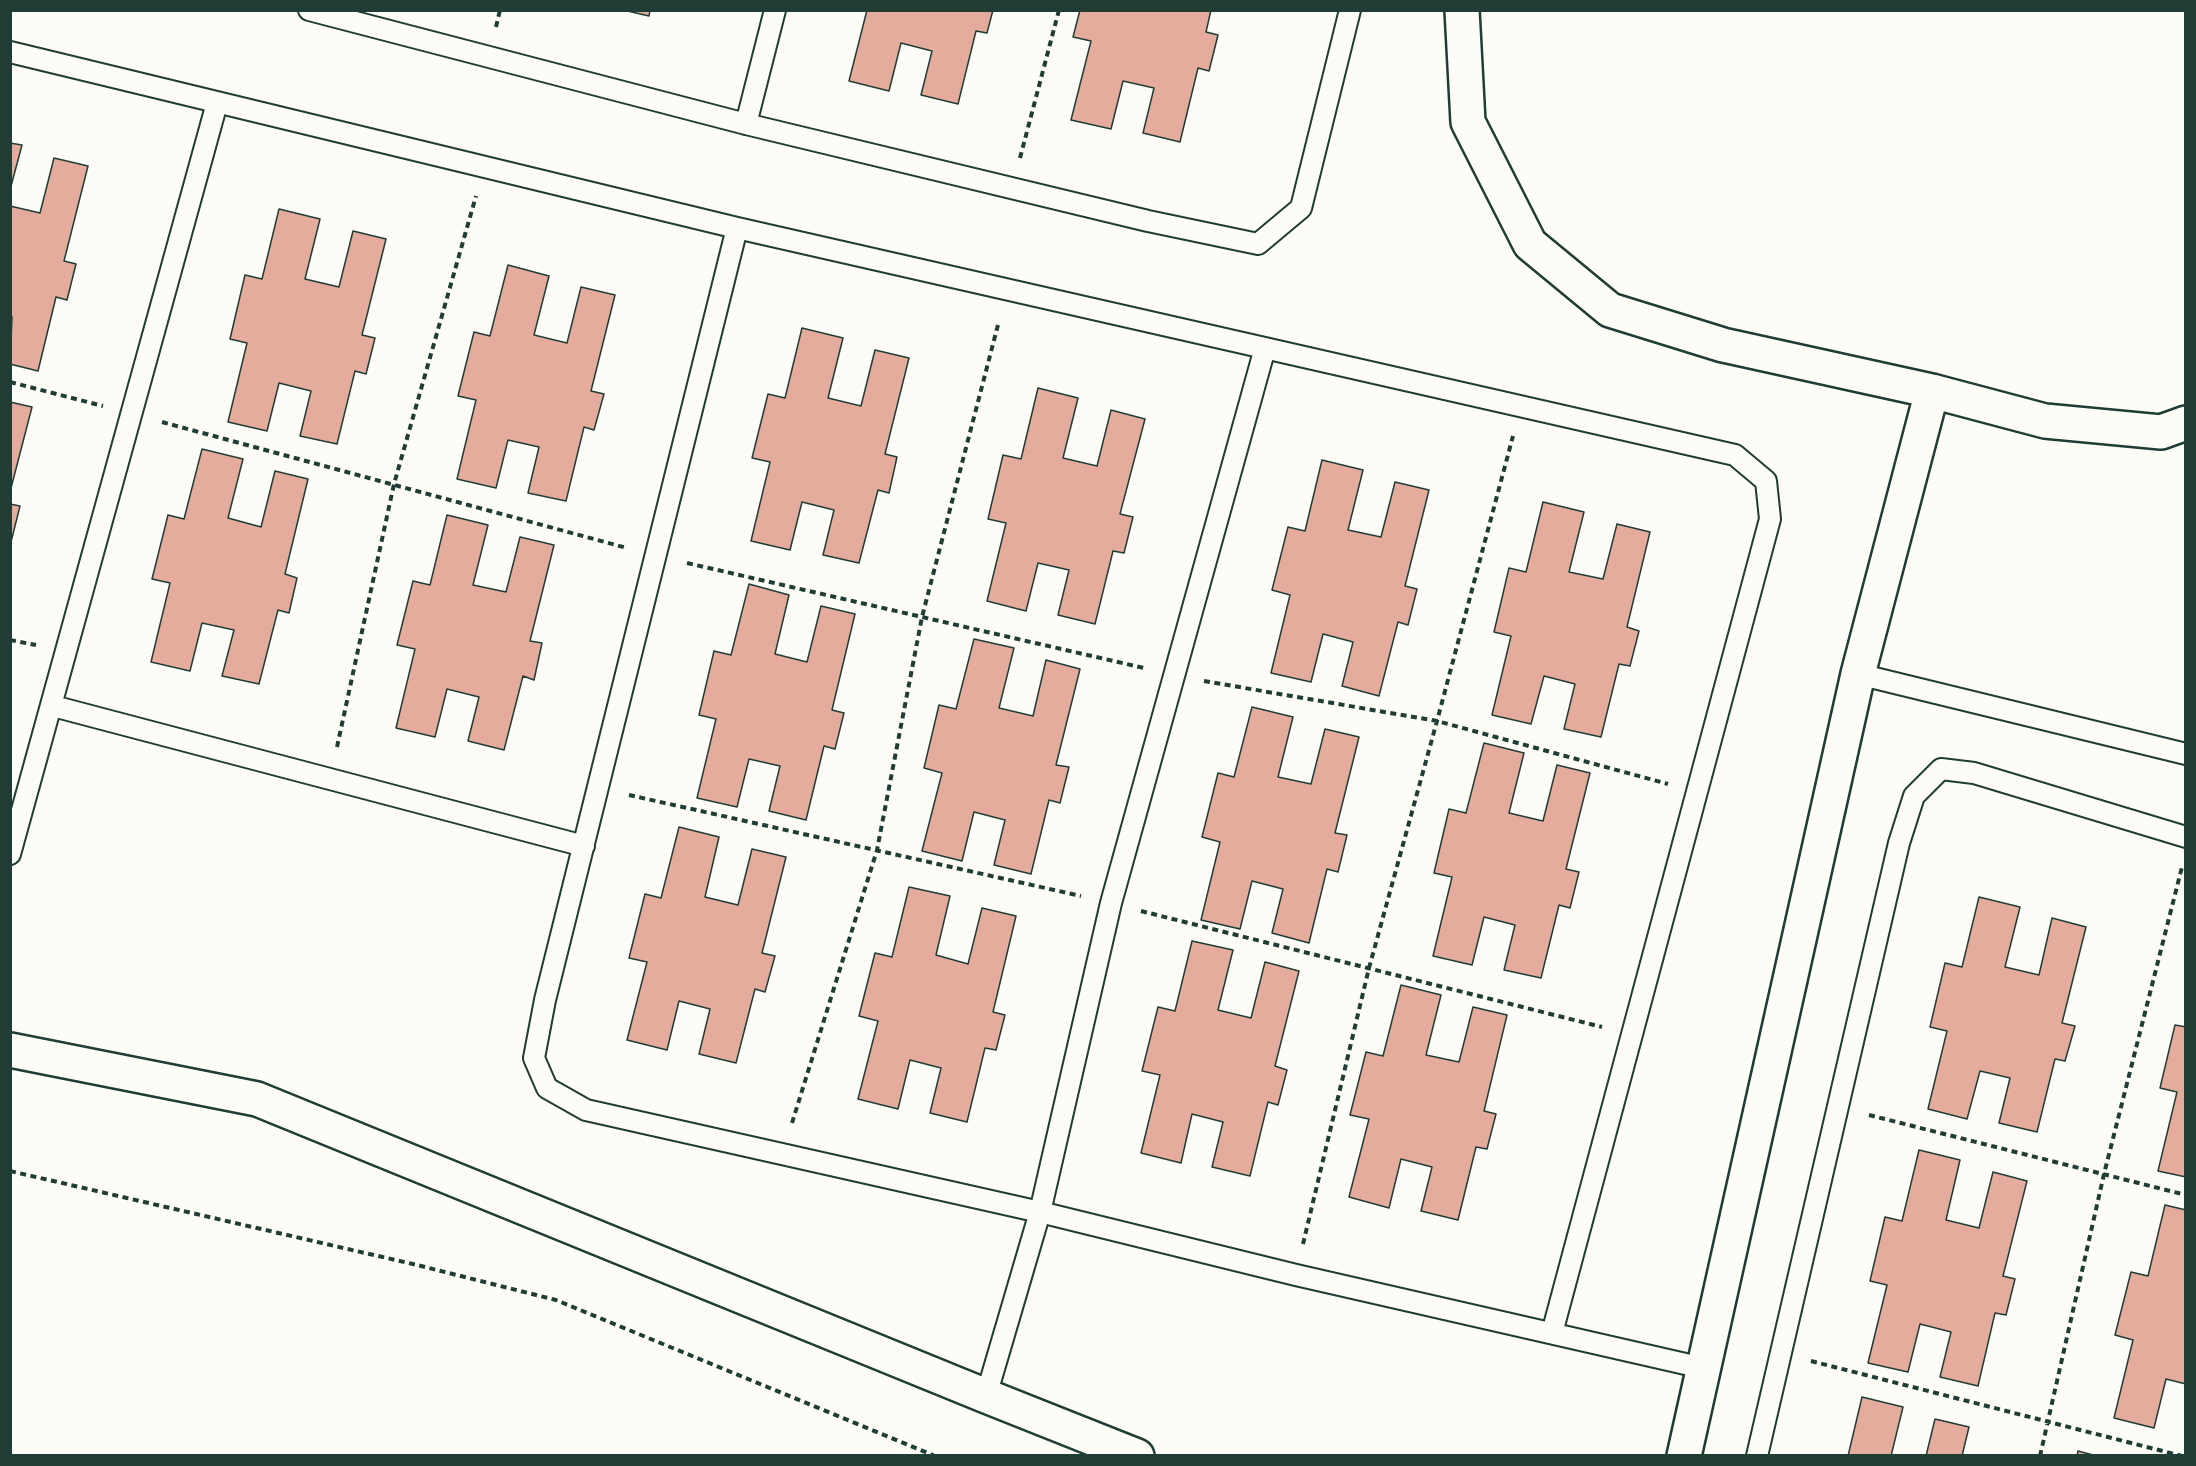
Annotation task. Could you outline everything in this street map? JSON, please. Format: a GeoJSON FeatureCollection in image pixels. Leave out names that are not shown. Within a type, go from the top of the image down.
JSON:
{"type":"FeatureCollection","features":[{"type":"Feature","properties":{"kind":"street"},"geometry":{"type":"LineString","coordinates":[[1462,10],[1468,122],[1530,244],[1610,310],[1723,345],[1932,391],[2045,421],[2160,432],[2186,423]]}},
{"type":"Feature","properties":{"kind":"street"},"geometry":{"type":"LineString","coordinates":[[1684,1455],[1858,674],[1932,391]]}},
{"type":"Feature","properties":{"kind":"street"},"geometry":{"type":"LineString","coordinates":[[10,1050],[257,1099],[986,1396],[1137,1455]]}},
{"type":"Feature","properties":{"kind":"lane"},"geometry":{"type":"LineString","coordinates":[[309,10],[746,124],[1148,221],[1258,244],[1300,208],[1350,10]]}},
{"type":"Feature","properties":{"kind":"lane"},"geometry":{"type":"LineString","coordinates":[[746,124],[775,10]]}},
{"type":"Feature","properties":{"kind":"lane"},"geometry":{"type":"LineString","coordinates":[[10,52],[737,228],[1735,455],[1766,481],[1770,519],[1552,1333]]}},
{"type":"Feature","properties":{"kind":"lane"},"geometry":{"type":"LineString","coordinates":[[10,854],[53,706],[218,103]]}},
{"type":"Feature","properties":{"kind":"lane"},"geometry":{"type":"LineString","coordinates":[[737,228],[545,1000],[534,1058],[547,1088],[586,1110],[1040,1212],[1296,1275],[1703,1368]]}},
{"type":"Feature","properties":{"kind":"lane"},"geometry":{"type":"LineString","coordinates":[[986,1396],[1040,1212],[1111,903],[1265,348]]}},
{"type":"Feature","properties":{"kind":"lane"},"geometry":{"type":"LineString","coordinates":[[1858,674],[2186,754]]}},
{"type":"Feature","properties":{"kind":"lane"},"geometry":{"type":"LineString","coordinates":[[53,706],[584,846]]}},
{"type":"Feature","properties":{"kind":"lane"},"geometry":{"type":"LineString","coordinates":[[1757,1455],[1899,843],[1914,796],[1941,769],[1974,773],[2186,837]]}},
{"type":"Feature","properties":{"kind":"path"},"geometry":{"type":"LineString","coordinates":[[1012,187],[1059,10]]}},
{"type":"Feature","properties":{"kind":"path"},"geometry":{"type":"LineString","coordinates":[[330,779],[394,484],[484,167]]}},
{"type":"Feature","properties":{"kind":"path"},"geometry":{"type":"LineString","coordinates":[[782,1155],[877,850],[922,617],[1007,289]]}},
{"type":"Feature","properties":{"kind":"path"},"geometry":{"type":"LineString","coordinates":[[10,382],[656,555],[1174,675],[1437,722],[1697,791]]}},
{"type":"Feature","properties":{"kind":"path"},"geometry":{"type":"LineString","coordinates":[[1296,1275],[1369,968],[1521,406]]}},
{"type":"Feature","properties":{"kind":"path"},"geometry":{"type":"LineString","coordinates":[[2040,1455],[2104,1174],[2183,866]]}},
{"type":"Feature","properties":{"kind":"path"},"geometry":{"type":"LineString","coordinates":[[1838,1108],[2186,1195]]}},
{"type":"Feature","properties":{"kind":"path"},"geometry":{"type":"LineString","coordinates":[[10,1171],[417,1265],[556,1300],[935,1455]]}},
{"type":"Feature","properties":{"kind":"path"},"geometry":{"type":"LineString","coordinates":[[1781,1353],[2182,1455]]}},
{"type":"Feature","properties":{"kind":"building"},"geometry":{"type":"Polygon","coordinates":[[[623,10],[650,10],[649,16],[623,10]]]}},
{"type":"Feature","properties":{"kind":"building"},"geometry":{"type":"Polygon","coordinates":[[[867,10],[993,10],[987,33],[976,31],[958,104],[921,95],[932,51],[901,43],[889,91],[849,81],[867,10]]]}},
{"type":"Feature","properties":{"kind":"building"},"geometry":{"type":"Polygon","coordinates":[[[1080,10],[1211,10],[1206,32],[1218,35],[1209,71],[1198,68],[1180,142],[1143,133],[1154,88],[1123,81],[1111,129],[1071,120],[1091,41],[1073,37],[1080,10]]]}},
{"type":"Feature","properties":{"kind":"building"},"geometry":{"type":"Polygon","coordinates":[[[10,143],[22,145],[10,190],[10,143]]]}},
{"type":"Feature","properties":{"kind":"building"},"geometry":{"type":"Polygon","coordinates":[[[54,158],[88,166],[64,261],[76,264],[67,300],[56,297],[38,371],[10,364],[12,317],[10,317],[10,206],[40,213],[54,158]]]}},
{"type":"Feature","properties":{"kind":"building"},"geometry":{"type":"Polygon","coordinates":[[[279,209],[320,219],[305,279],[339,287],[353,231],[386,239],[362,335],[375,338],[366,374],[355,371],[337,444],[300,436],[311,391],[279,383],[267,431],[228,422],[247,343],[230,339],[245,275],[262,279],[279,209]]]}},
{"type":"Feature","properties":{"kind":"building"},"geometry":{"type":"Polygon","coordinates":[[[508,265],[549,276],[534,335],[567,343],[581,287],[615,295],[591,391],[604,394],[594,430],[584,427],[566,501],[528,493],[539,447],[508,440],[496,488],[457,479],[476,400],[458,396],[474,332],[490,336],[508,265]]]}},
{"type":"Feature","properties":{"kind":"building"},"geometry":{"type":"Polygon","coordinates":[[[802,328],[843,338],[828,398],[861,406],[875,350],[909,358],[885,454],[897,457],[889,493],[878,490],[859,563],[823,555],[834,510],[802,502],[790,550],[751,541],[770,462],[752,458],[768,394],[785,398],[802,328]]]}},
{"type":"Feature","properties":{"kind":"building"},"geometry":{"type":"Polygon","coordinates":[[[1038,388],[1078,398],[1063,458],[1097,466],[1111,410],[1145,419],[1120,514],[1133,517],[1124,553],[1113,551],[1095,624],[1058,615],[1069,570],[1038,563],[1026,611],[987,601],[1006,523],[988,519],[1003,455],[1021,459],[1038,388]]]}},
{"type":"Feature","properties":{"kind":"building"},"geometry":{"type":"Polygon","coordinates":[[[10,402],[32,407],[10,492],[10,402]]]}},
{"type":"Feature","properties":{"kind":"building"},"geometry":{"type":"Polygon","coordinates":[[[202,449],[243,459],[228,518],[261,527],[275,471],[308,479],[285,574],[297,578],[289,613],[278,610],[259,684],[222,676],[234,630],[202,623],[190,671],[151,662],[170,583],[152,579],[168,515],[184,519],[202,449]]]}},
{"type":"Feature","properties":{"kind":"building"},"geometry":{"type":"Polygon","coordinates":[[[1322,460],[1363,470],[1348,530],[1381,537],[1395,482],[1429,490],[1405,586],[1417,589],[1408,625],[1398,622],[1379,696],[1342,686],[1353,642],[1323,634],[1311,682],[1271,673],[1290,595],[1272,590],[1288,527],[1305,531],[1322,460]]]}},
{"type":"Feature","properties":{"kind":"building"},"geometry":{"type":"Polygon","coordinates":[[[1543,502],[1584,512],[1569,572],[1603,579],[1617,524],[1650,532],[1627,627],[1639,631],[1630,666],[1619,664],[1601,737],[1564,729],[1575,684],[1544,676],[1531,724],[1492,715],[1511,636],[1494,632],[1509,568],[1526,572],[1543,502]]]}},
{"type":"Feature","properties":{"kind":"building"},"geometry":{"type":"Polygon","coordinates":[[[10,504],[20,506],[11,542],[10,542],[10,504]]]}},
{"type":"Feature","properties":{"kind":"building"},"geometry":{"type":"Polygon","coordinates":[[[447,515],[488,525],[473,585],[506,592],[520,537],[554,545],[530,641],[542,643],[534,680],[523,676],[504,750],[468,741],[479,697],[447,689],[435,737],[396,728],[415,649],[397,645],[413,581],[430,585],[447,515]]]}},
{"type":"Feature","properties":{"kind":"building"},"geometry":{"type":"Polygon","coordinates":[[[749,584],[789,595],[775,654],[807,662],[821,606],[855,614],[832,710],[844,713],[835,749],[824,746],[806,820],[769,811],[780,766],[749,759],[737,807],[697,798],[716,719],[699,715],[714,651],[731,655],[749,584]]]}},
{"type":"Feature","properties":{"kind":"building"},"geometry":{"type":"Polygon","coordinates":[[[974,639],[1014,648],[999,708],[1033,716],[1046,660],[1080,669],[1056,765],[1069,767],[1060,803],[1049,800],[1031,874],[994,865],[1005,820],[974,812],[962,861],[922,851],[942,773],[924,768],[939,705],[956,709],[974,639]]]}},
{"type":"Feature","properties":{"kind":"building"},"geometry":{"type":"Polygon","coordinates":[[[1252,707],[1293,717],[1278,777],[1311,784],[1325,729],[1359,737],[1335,833],[1347,835],[1338,872],[1327,869],[1309,943],[1272,933],[1283,889],[1252,881],[1240,929],[1201,920],[1220,842],[1202,837],[1218,773],[1234,777],[1252,707]]]}},
{"type":"Feature","properties":{"kind":"building"},"geometry":{"type":"Polygon","coordinates":[[[1484,743],[1524,753],[1509,813],[1543,821],[1557,765],[1590,773],[1566,869],[1579,872],[1570,908],[1559,905],[1541,978],[1504,970],[1515,925],[1484,917],[1472,965],[1433,956],[1452,877],[1434,873],[1449,809],[1466,813],[1484,743]]]}},
{"type":"Feature","properties":{"kind":"building"},"geometry":{"type":"Polygon","coordinates":[[[679,827],[719,837],[705,897],[738,905],[752,849],[786,857],[762,953],[775,956],[765,992],[755,989],[736,1063],[699,1054],[710,1009],[679,1001],[667,1050],[627,1040],[647,962],[629,958],[645,894],[661,898],[679,827]]]}},
{"type":"Feature","properties":{"kind":"building"},"geometry":{"type":"Polygon","coordinates":[[[909,887],[950,896],[936,955],[968,964],[982,908],[1016,916],[993,1012],[1005,1015],[996,1050],[985,1048],[967,1122],[930,1113],[941,1068],[910,1060],[898,1109],[858,1099],[878,1021],[859,1016],[875,953],[892,957],[909,887]]]}},
{"type":"Feature","properties":{"kind":"building"},"geometry":{"type":"Polygon","coordinates":[[[1979,897],[2020,907],[2005,967],[2039,975],[2052,918],[2086,927],[2062,1023],[2075,1026],[2065,1061],[2055,1059],[2037,1132],[1999,1123],[2010,1078],[1980,1071],[1967,1119],[1928,1109],[1947,1031],[1930,1027],[1945,963],[1962,967],[1979,897]]]}},
{"type":"Feature","properties":{"kind":"building"},"geometry":{"type":"Polygon","coordinates":[[[1192,941],[1233,950],[1218,1010],[1251,1018],[1265,962],[1299,971],[1275,1066],[1287,1070],[1278,1105],[1268,1102],[1250,1176],[1212,1167],[1223,1122],[1192,1114],[1181,1163],[1141,1153],[1160,1075],[1142,1071],[1158,1007],[1175,1011],[1192,941]]]}},
{"type":"Feature","properties":{"kind":"building"},"geometry":{"type":"Polygon","coordinates":[[[1401,985],[1441,995],[1426,1055],[1459,1062],[1473,1007],[1507,1015],[1484,1111],[1496,1114],[1487,1149],[1476,1147],[1458,1220],[1421,1211],[1432,1167],[1401,1159],[1389,1208],[1349,1197],[1369,1119],[1350,1115],[1366,1052],[1383,1056],[1401,985]]]}},
{"type":"Feature","properties":{"kind":"building"},"geometry":{"type":"Polygon","coordinates":[[[2175,1025],[2186,1027],[2186,1177],[2158,1171],[2177,1092],[2160,1088],[2175,1025]]]}},
{"type":"Feature","properties":{"kind":"building"},"geometry":{"type":"Polygon","coordinates":[[[1919,1150],[1960,1160],[1946,1220],[1979,1228],[1993,1172],[2027,1181],[2003,1276],[2015,1279],[2006,1315],[1995,1313],[1978,1386],[1940,1377],[1951,1332],[1920,1324],[1908,1372],[1868,1363],[1887,1285],[1870,1281],[1885,1217],[1902,1221],[1919,1150]]]}},
{"type":"Feature","properties":{"kind":"building"},"geometry":{"type":"Polygon","coordinates":[[[2165,1205],[2186,1210],[2186,1384],[2166,1379],[2154,1428],[2114,1418],[2133,1340],[2115,1335],[2131,1272],[2148,1276],[2165,1205]]]}},
{"type":"Feature","properties":{"kind":"building"},"geometry":{"type":"Polygon","coordinates":[[[1862,1397],[1903,1407],[1891,1456],[1848,1456],[1862,1397]]]}},
{"type":"Feature","properties":{"kind":"building"},"geometry":{"type":"Polygon","coordinates":[[[1935,1419],[1969,1427],[1962,1456],[1926,1456],[1935,1419]]]}},
{"type":"Feature","properties":{"kind":"building"},"geometry":{"type":"Polygon","coordinates":[[[2078,1451],[2097,1456],[2077,1456],[2078,1451]]]}}]}
